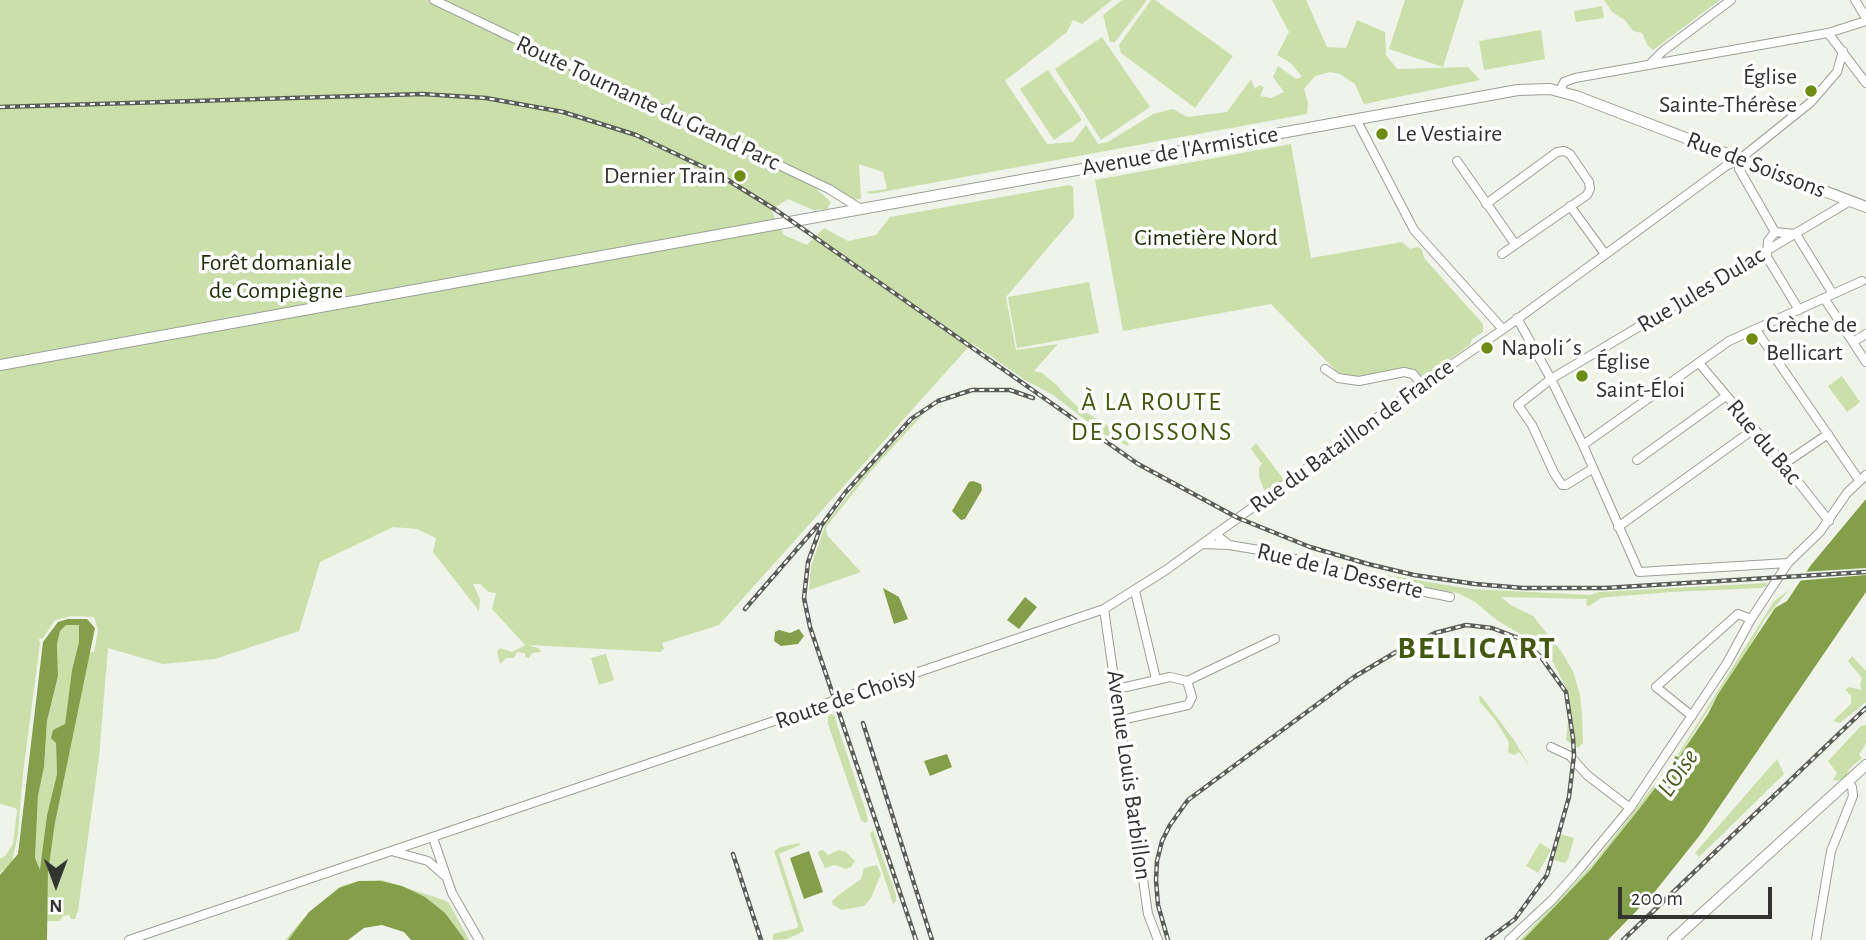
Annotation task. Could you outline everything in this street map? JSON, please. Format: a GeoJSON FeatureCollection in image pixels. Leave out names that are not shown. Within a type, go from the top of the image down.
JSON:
{"type":"FeatureCollection","features":[{"type":"Feature","properties":{"kind":"main road","name":"Avenue de l'Armistice"},"geometry":{"type":"LineString","coordinates":[[0,365],[1527,89]]}},
{"type":"Feature","properties":{"kind":"main road","name":"Rue de Soissons"},"geometry":{"type":"LineString","coordinates":[[1527,89],[1564,92],[1866,207]]}},
{"type":"Feature","properties":{"kind":"main road"},"geometry":{"type":"LineString","coordinates":[[1672,940],[1866,765]]}},
{"type":"Feature","properties":{"kind":"street","name":"Route Tournante du Grand Parc"},"geometry":{"type":"LineString","coordinates":[[434,0],[829,189],[861,209]]}},
{"type":"Feature","properties":{"kind":"street"},"geometry":{"type":"LineString","coordinates":[[1649,65],[1663,51],[1731,0]]}},
{"type":"Feature","properties":{"kind":"street"},"geometry":{"type":"LineString","coordinates":[[1564,92],[1564,82],[1578,78],[1828,33],[1866,19],[1855,0]]}},
{"type":"Feature","properties":{"kind":"street"},"geometry":{"type":"LineString","coordinates":[[1828,33],[1866,83]]}},
{"type":"Feature","properties":{"kind":"street","name":"Rue du Bataillon de France"},"geometry":{"type":"LineString","coordinates":[[1238,518],[1466,355],[1479,338],[1517,318],[1726,166],[1740,159],[1811,102],[1837,72],[1843,51]]}},
{"type":"Feature","properties":{"kind":"street"},"geometry":{"type":"LineString","coordinates":[[1356,119],[1414,230],[1503,326]]}},
{"type":"Feature","properties":{"kind":"street"},"geometry":{"type":"LineString","coordinates":[[1486,204],[1557,152],[1570,153],[1589,182],[1587,195],[1502,254]]}},
{"type":"Feature","properties":{"kind":"street"},"geometry":{"type":"LineString","coordinates":[[1740,159],[1739,169],[1774,232]]}},
{"type":"Feature","properties":{"kind":"street"},"geometry":{"type":"LineString","coordinates":[[1457,160],[1516,244]]}},
{"type":"Feature","properties":{"kind":"street","name":"Rue Jules Dulac"},"geometry":{"type":"LineString","coordinates":[[1592,469],[1562,485],[1532,425],[1518,405],[1551,379],[1850,201]]}},
{"type":"Feature","properties":{"kind":"street"},"geometry":{"type":"LineString","coordinates":[[1570,206],[1605,254]]}},
{"type":"Feature","properties":{"kind":"street"},"geometry":{"type":"LineString","coordinates":[[1774,232],[1796,234],[1833,294]]}},
{"type":"Feature","properties":{"kind":"street"},"geometry":{"type":"LineString","coordinates":[[1774,232],[1768,241],[1766,252],[1799,310]]}},
{"type":"Feature","properties":{"kind":"street"},"geometry":{"type":"LineString","coordinates":[[1583,445],[1729,341],[1862,281]]}},
{"type":"Feature","properties":{"kind":"street"},"geometry":{"type":"LineString","coordinates":[[1824,298],[1866,362]]}},
{"type":"Feature","properties":{"kind":"street"},"geometry":{"type":"LineString","coordinates":[[1517,318],[1583,445],[1637,570],[1641,573],[1788,563]]}},
{"type":"Feature","properties":{"kind":"street"},"geometry":{"type":"LineString","coordinates":[[1509,940],[1561,891],[1630,808],[1727,663],[1751,619],[1788,563],[1820,532],[1847,493],[1862,478],[1755,330]]}},
{"type":"Feature","properties":{"kind":"street"},"geometry":{"type":"LineString","coordinates":[[1853,342],[1866,334]]}},
{"type":"Feature","properties":{"kind":"street","name":"Rue du Bac"},"geometry":{"type":"LineString","coordinates":[[1699,363],[1829,521]]}},
{"type":"Feature","properties":{"kind":"street"},"geometry":{"type":"LineString","coordinates":[[1328,371],[1338,378],[1359,381],[1404,372],[1413,374],[1422,385]]}},
{"type":"Feature","properties":{"kind":"street"},"geometry":{"type":"LineString","coordinates":[[1637,460],[1726,396]]}},
{"type":"Feature","properties":{"kind":"street"},"geometry":{"type":"LineString","coordinates":[[1618,527],[1754,429]]}},
{"type":"Feature","properties":{"kind":"street"},"geometry":{"type":"LineString","coordinates":[[1784,464],[1828,434]]}},
{"type":"Feature","properties":{"kind":"street","name":"Route de Choisy"},"geometry":{"type":"LineString","coordinates":[[129,940],[1104,609],[1135,592],[1238,518]]}},
{"type":"Feature","properties":{"kind":"street","name":"Rue de la Desserte"},"geometry":{"type":"LineString","coordinates":[[1215,534],[1229,545]]}},
{"type":"Feature","properties":{"kind":"street","name":"Rue de la Desserte"},"geometry":{"type":"LineString","coordinates":[[1202,544],[1229,545],[1271,552],[1370,581],[1450,597]]}},
{"type":"Feature","properties":{"kind":"street"},"geometry":{"type":"LineString","coordinates":[[1135,592],[1156,679]]}},
{"type":"Feature","properties":{"kind":"street","name":"Avenue Louis Barbillon"},"geometry":{"type":"LineString","coordinates":[[1104,609],[1148,914],[1158,940]]}},
{"type":"Feature","properties":{"kind":"street"},"geometry":{"type":"LineString","coordinates":[[1692,716],[1656,687],[1738,614],[1751,619]]}},
{"type":"Feature","properties":{"kind":"street"},"geometry":{"type":"LineString","coordinates":[[1188,681],[1275,639]]}},
{"type":"Feature","properties":{"kind":"street"},"geometry":{"type":"LineString","coordinates":[[1117,690],[1156,679],[1180,677],[1188,681],[1192,697],[1188,705],[1121,720]]}},
{"type":"Feature","properties":{"kind":"street"},"geometry":{"type":"LineString","coordinates":[[1551,747],[1570,755],[1587,775],[1617,801],[1630,808]]}},
{"type":"Feature","properties":{"kind":"street"},"geometry":{"type":"LineString","coordinates":[[1816,940],[1831,851],[1853,796],[1848,782]]}},
{"type":"Feature","properties":{"kind":"street"},"geometry":{"type":"LineString","coordinates":[[1617,801],[1623,817]]}},
{"type":"Feature","properties":{"kind":"street"},"geometry":{"type":"LineString","coordinates":[[433,838],[452,893],[480,940]]}},
{"type":"Feature","properties":{"kind":"street"},"geometry":{"type":"LineString","coordinates":[[421,842],[425,860]]}},
{"type":"Feature","properties":{"kind":"street"},"geometry":{"type":"LineString","coordinates":[[425,860],[437,849]]}},
{"type":"Feature","properties":{"kind":"street"},"geometry":{"type":"LineString","coordinates":[[393,852],[425,860],[447,878]]}},
{"type":"Feature","properties":{"kind":"green space","name":"Forêt domaniale de Compiègne"},"geometry":{"type":"Polygon","coordinates":[[[0,0],[1112,0],[1082,24],[1073,20],[1067,32],[1005,81],[1047,144],[1073,142],[1086,125],[1098,144],[1108,142],[1153,114],[1173,109],[1187,117],[1227,112],[1251,79],[1255,89],[1259,85],[1264,87],[1260,96],[1271,98],[1284,92],[1273,77],[1278,66],[1296,79],[1302,77],[1291,63],[1277,55],[1289,32],[1272,0],[1306,0],[1327,47],[1346,48],[1357,20],[1385,32],[1386,55],[1397,69],[1468,67],[1480,80],[1364,104],[1355,84],[1340,74],[1330,72],[1315,76],[1304,89],[1308,103],[1307,114],[871,194],[865,192],[887,189],[883,172],[859,164],[861,199],[853,200],[814,180],[812,185],[831,202],[827,209],[813,210],[788,199],[771,210],[784,235],[807,245],[824,228],[848,241],[876,235],[890,217],[1069,185],[1073,187],[1074,217],[1006,297],[1016,350],[1058,344],[1034,371],[1042,373],[1058,386],[1079,408],[1129,439],[1128,446],[1105,435],[1053,395],[1025,380],[972,343],[719,625],[662,643],[664,649],[660,652],[528,645],[541,652],[532,653],[529,658],[525,657],[525,653],[517,652],[514,658],[506,658],[500,664],[497,651],[500,648],[512,652],[525,645],[492,609],[496,593],[489,592],[480,584],[473,584],[480,599],[479,611],[433,552],[436,538],[417,529],[393,527],[320,562],[299,631],[215,659],[163,664],[108,648],[99,757],[78,911],[75,919],[71,919],[69,915],[63,916],[60,921],[47,921],[48,872],[55,823],[85,669],[89,652],[94,652],[98,630],[94,617],[71,616],[55,620],[43,638],[39,639],[18,834],[12,862],[0,873],[0,859],[13,844],[17,811],[16,808],[0,804],[0,0]]]}},
{"type":"Feature","properties":{"kind":"green space"},"geometry":{"type":"Polygon","coordinates":[[[1122,0],[1147,0],[1115,42],[1110,42],[1103,15],[1122,0]]]}},
{"type":"Feature","properties":{"kind":"green space"},"geometry":{"type":"Polygon","coordinates":[[[1151,0],[1155,0],[1233,56],[1195,108],[1121,53],[1119,45],[1151,0]]]}},
{"type":"Feature","properties":{"kind":"green space"},"geometry":{"type":"Polygon","coordinates":[[[1405,0],[1464,0],[1443,67],[1389,49],[1405,0]]]}},
{"type":"Feature","properties":{"kind":"green space"},"geometry":{"type":"Polygon","coordinates":[[[1604,0],[1720,0],[1653,50],[1642,33],[1633,31],[1625,20],[1612,12],[1604,0]]]}},
{"type":"Feature","properties":{"kind":"green space"},"geometry":{"type":"Polygon","coordinates":[[[1602,6],[1604,18],[1576,22],[1574,11],[1602,6]]]}},
{"type":"Feature","properties":{"kind":"green space"},"geometry":{"type":"Polygon","coordinates":[[[1541,30],[1545,59],[1484,70],[1479,41],[1541,30]]]}},
{"type":"Feature","properties":{"kind":"green space"},"geometry":{"type":"Polygon","coordinates":[[[1102,37],[1150,107],[1101,140],[1055,69],[1102,37]]]}},
{"type":"Feature","properties":{"kind":"green space"},"geometry":{"type":"Polygon","coordinates":[[[1048,70],[1082,120],[1054,140],[1020,89],[1048,70]]]}},
{"type":"Feature","properties":{"kind":"green space","name":"Cimetière Nord"},"geometry":{"type":"Polygon","coordinates":[[[1291,144],[1311,258],[1402,242],[1410,249],[1422,249],[1424,258],[1483,324],[1483,332],[1472,339],[1470,345],[1424,377],[1405,367],[1358,377],[1338,373],[1271,304],[1123,331],[1095,180],[1291,144]]]}},
{"type":"Feature","properties":{"kind":"green space"},"geometry":{"type":"Polygon","coordinates":[[[1089,282],[1099,333],[1017,348],[1008,297],[1089,282]]]}},
{"type":"Feature","properties":{"kind":"green space"},"geometry":{"type":"Polygon","coordinates":[[[1842,376],[1860,402],[1847,412],[1828,386],[1842,376]]]}},
{"type":"Feature","properties":{"kind":"green space"},"geometry":{"type":"Polygon","coordinates":[[[922,412],[924,413],[871,471],[826,527],[827,535],[861,572],[809,590],[811,566],[826,523],[869,469],[922,412]]]}},
{"type":"Feature","properties":{"kind":"green space"},"geometry":{"type":"Polygon","coordinates":[[[1256,443],[1284,480],[1265,492],[1259,477],[1262,464],[1251,449],[1256,443]]]}},
{"type":"Feature","properties":{"kind":"green space"},"geometry":{"type":"Polygon","coordinates":[[[1373,573],[1471,589],[1591,595],[1599,592],[1767,583],[1767,586],[1608,597],[1589,606],[1586,605],[1587,599],[1501,597],[1533,616],[1573,671],[1582,714],[1583,743],[1578,748],[1566,740],[1566,687],[1546,649],[1498,621],[1475,602],[1458,593],[1371,577],[1373,573]]]}},
{"type":"Feature","properties":{"kind":"green space"},"geometry":{"type":"Polygon","coordinates":[[[1789,590],[1764,620],[1739,667],[1677,756],[1774,601],[1789,590]]]}},
{"type":"Feature","properties":{"kind":"green space"},"geometry":{"type":"Polygon","coordinates":[[[66,625],[79,625],[79,642],[72,670],[65,725],[53,730],[57,774],[47,815],[41,870],[38,869],[35,858],[38,796],[44,767],[47,721],[58,676],[57,644],[60,631],[66,625]]]}},
{"type":"Feature","properties":{"kind":"green space"},"geometry":{"type":"Polygon","coordinates":[[[606,654],[614,680],[599,685],[591,658],[606,654]]]}},
{"type":"Feature","properties":{"kind":"green space"},"geometry":{"type":"Polygon","coordinates":[[[1852,656],[1866,671],[1866,702],[1840,723],[1833,721],[1851,704],[1851,695],[1845,690],[1849,687],[1862,690],[1862,678],[1848,661],[1852,656]]]}},
{"type":"Feature","properties":{"kind":"green space"},"geometry":{"type":"Polygon","coordinates":[[[1481,696],[1514,740],[1530,767],[1519,752],[1515,755],[1508,753],[1509,742],[1480,702],[1481,696]]]}},
{"type":"Feature","properties":{"kind":"green space"},"geometry":{"type":"Polygon","coordinates":[[[830,713],[834,715],[866,812],[868,821],[865,823],[861,820],[828,724],[830,713]]]}},
{"type":"Feature","properties":{"kind":"green space"},"geometry":{"type":"Polygon","coordinates":[[[1866,725],[1866,743],[1859,755],[1862,758],[1850,768],[1845,778],[1833,780],[1837,773],[1828,761],[1861,726],[1866,725]]]}},
{"type":"Feature","properties":{"kind":"green space"},"geometry":{"type":"Polygon","coordinates":[[[1777,759],[1784,774],[1699,857],[1695,853],[1777,759]]]}},
{"type":"Feature","properties":{"kind":"green space"},"geometry":{"type":"Polygon","coordinates":[[[1673,761],[1672,769],[1617,840],[1526,940],[1520,940],[1592,865],[1673,761]]]}},
{"type":"Feature","properties":{"kind":"green space"},"geometry":{"type":"Polygon","coordinates":[[[873,830],[896,895],[893,904],[870,834],[873,830]]]}},
{"type":"Feature","properties":{"kind":"green space"},"geometry":{"type":"Polygon","coordinates":[[[1560,834],[1574,838],[1565,863],[1554,860],[1560,834]]]}},
{"type":"Feature","properties":{"kind":"green space"},"geometry":{"type":"Polygon","coordinates":[[[799,843],[800,845],[779,854],[804,931],[787,939],[773,940],[773,934],[797,928],[798,925],[774,851],[799,843]]]}},
{"type":"Feature","properties":{"kind":"green space"},"geometry":{"type":"Polygon","coordinates":[[[1540,843],[1551,850],[1538,873],[1526,866],[1540,843]]]}},
{"type":"Feature","properties":{"kind":"green space"},"geometry":{"type":"Polygon","coordinates":[[[823,850],[828,855],[839,850],[846,852],[855,861],[846,869],[835,865],[825,868],[818,853],[823,850]]]}},
{"type":"Feature","properties":{"kind":"green space"},"geometry":{"type":"Polygon","coordinates":[[[877,865],[881,874],[871,898],[864,906],[842,910],[833,905],[832,901],[836,897],[861,879],[864,868],[877,865]]]}},
{"type":"Feature","properties":{"kind":"green space"},"geometry":{"type":"Polygon","coordinates":[[[382,880],[449,903],[469,940],[461,940],[423,898],[285,940],[302,920],[341,886],[358,881],[382,880]]]}},
{"type":"Feature","properties":{"kind":"water"},"geometry":{"type":"Polygon","coordinates":[[[969,482],[981,484],[982,490],[965,519],[961,520],[952,511],[969,482]]]}},
{"type":"Feature","properties":{"kind":"water","name":"L'Oise"},"geometry":{"type":"Polygon","coordinates":[[[1866,499],[1866,592],[1700,835],[1653,894],[1608,940],[1523,940],[1591,869],[1636,813],[1673,765],[1675,756],[1679,757],[1775,608],[1787,601],[1811,565],[1866,499]]]}},
{"type":"Feature","properties":{"kind":"water"},"geometry":{"type":"Polygon","coordinates":[[[883,588],[899,597],[908,619],[894,624],[883,588]]]}},
{"type":"Feature","properties":{"kind":"water"},"geometry":{"type":"Polygon","coordinates":[[[1025,597],[1037,607],[1019,629],[1007,620],[1025,597]]]}},
{"type":"Feature","properties":{"kind":"water"},"geometry":{"type":"Polygon","coordinates":[[[87,619],[95,628],[55,823],[48,872],[47,940],[0,940],[0,875],[18,854],[43,642],[58,622],[87,619]],[[66,625],[60,631],[57,644],[58,676],[47,721],[44,767],[38,796],[35,858],[40,870],[47,815],[57,774],[56,743],[51,738],[53,730],[65,724],[72,670],[79,642],[79,625],[66,625]]]}},
{"type":"Feature","properties":{"kind":"water"},"geometry":{"type":"Polygon","coordinates":[[[799,629],[804,636],[798,644],[781,646],[774,641],[775,632],[779,630],[790,633],[799,629]]]}},
{"type":"Feature","properties":{"kind":"water"},"geometry":{"type":"Polygon","coordinates":[[[947,754],[952,767],[930,776],[924,761],[947,754]]]}},
{"type":"Feature","properties":{"kind":"water"},"geometry":{"type":"Polygon","coordinates":[[[809,851],[823,892],[804,899],[790,858],[809,851]]]}},
{"type":"Feature","properties":{"kind":"water"},"geometry":{"type":"Polygon","coordinates":[[[359,881],[381,881],[402,886],[425,897],[445,913],[465,940],[411,940],[404,932],[382,925],[364,928],[348,940],[288,940],[309,912],[339,888],[359,881]]]}},
{"type":"Feature","properties":{"kind":"pier"},"geometry":{"type":"Polygon","coordinates":[[[1866,568],[1866,575],[1795,581],[1802,572],[1866,568]]]}},
{"type":"Feature","properties":{"kind":"railway"},"geometry":{"type":"LineString","coordinates":[[0,107],[422,94],[486,98],[563,112],[636,135],[718,174],[776,210],[1138,464],[1238,518],[1310,547],[1414,575],[1523,588],[1605,588],[1866,572]]}},
{"type":"Feature","properties":{"kind":"railway"},"geometry":{"type":"LineString","coordinates":[[916,940],[810,627],[804,598],[808,562],[821,526],[845,493],[911,419],[938,401],[972,390],[1010,390],[1033,398]]}},
{"type":"Feature","properties":{"kind":"railway"},"geometry":{"type":"LineString","coordinates":[[745,609],[818,525]]}},
{"type":"Feature","properties":{"kind":"railway"},"geometry":{"type":"LineString","coordinates":[[1168,940],[1158,905],[1157,861],[1170,825],[1188,800],[1354,677],[1435,633],[1466,625],[1492,628],[1521,639],[1540,656],[1566,692],[1573,738],[1574,755],[1569,797],[1547,875],[1515,919],[1487,940]]}},
{"type":"Feature","properties":{"kind":"railway"},"geometry":{"type":"LineString","coordinates":[[1623,940],[1866,708]]}},
{"type":"Feature","properties":{"kind":"railway"},"geometry":{"type":"LineString","coordinates":[[863,723],[932,940]]}},
{"type":"Feature","properties":{"kind":"railway"},"geometry":{"type":"LineString","coordinates":[[733,854],[761,940]]}},
{"type":"Feature","properties":{"kind":"place","name":"Église Sainte-Thérèse"},"geometry":{"type":"Point","coordinates":[1811,91]}},
{"type":"Feature","properties":{"kind":"place","name":"Le Vestiaire"},"geometry":{"type":"Point","coordinates":[1382,134]}},
{"type":"Feature","properties":{"kind":"place","name":"Dernier Train"},"geometry":{"type":"Point","coordinates":[740,176]}},
{"type":"Feature","properties":{"kind":"place","name":"Crèche de Bellicart"},"geometry":{"type":"Point","coordinates":[1752,339]}},
{"type":"Feature","properties":{"kind":"place","name":"Napoli´s"},"geometry":{"type":"Point","coordinates":[1487,348]}},
{"type":"Feature","properties":{"kind":"place","name":"Église Saint-Éloi"},"geometry":{"type":"Point","coordinates":[1582,376]}},
{"type":"Feature","properties":{"kind":"district","name":"À LA ROUTE DE SOISSONS"},"geometry":{"type":"Point","coordinates":[1152,417]}},
{"type":"Feature","properties":{"kind":"district","name":"BELLICART"},"geometry":{"type":"Point","coordinates":[1477,648]}}]}
